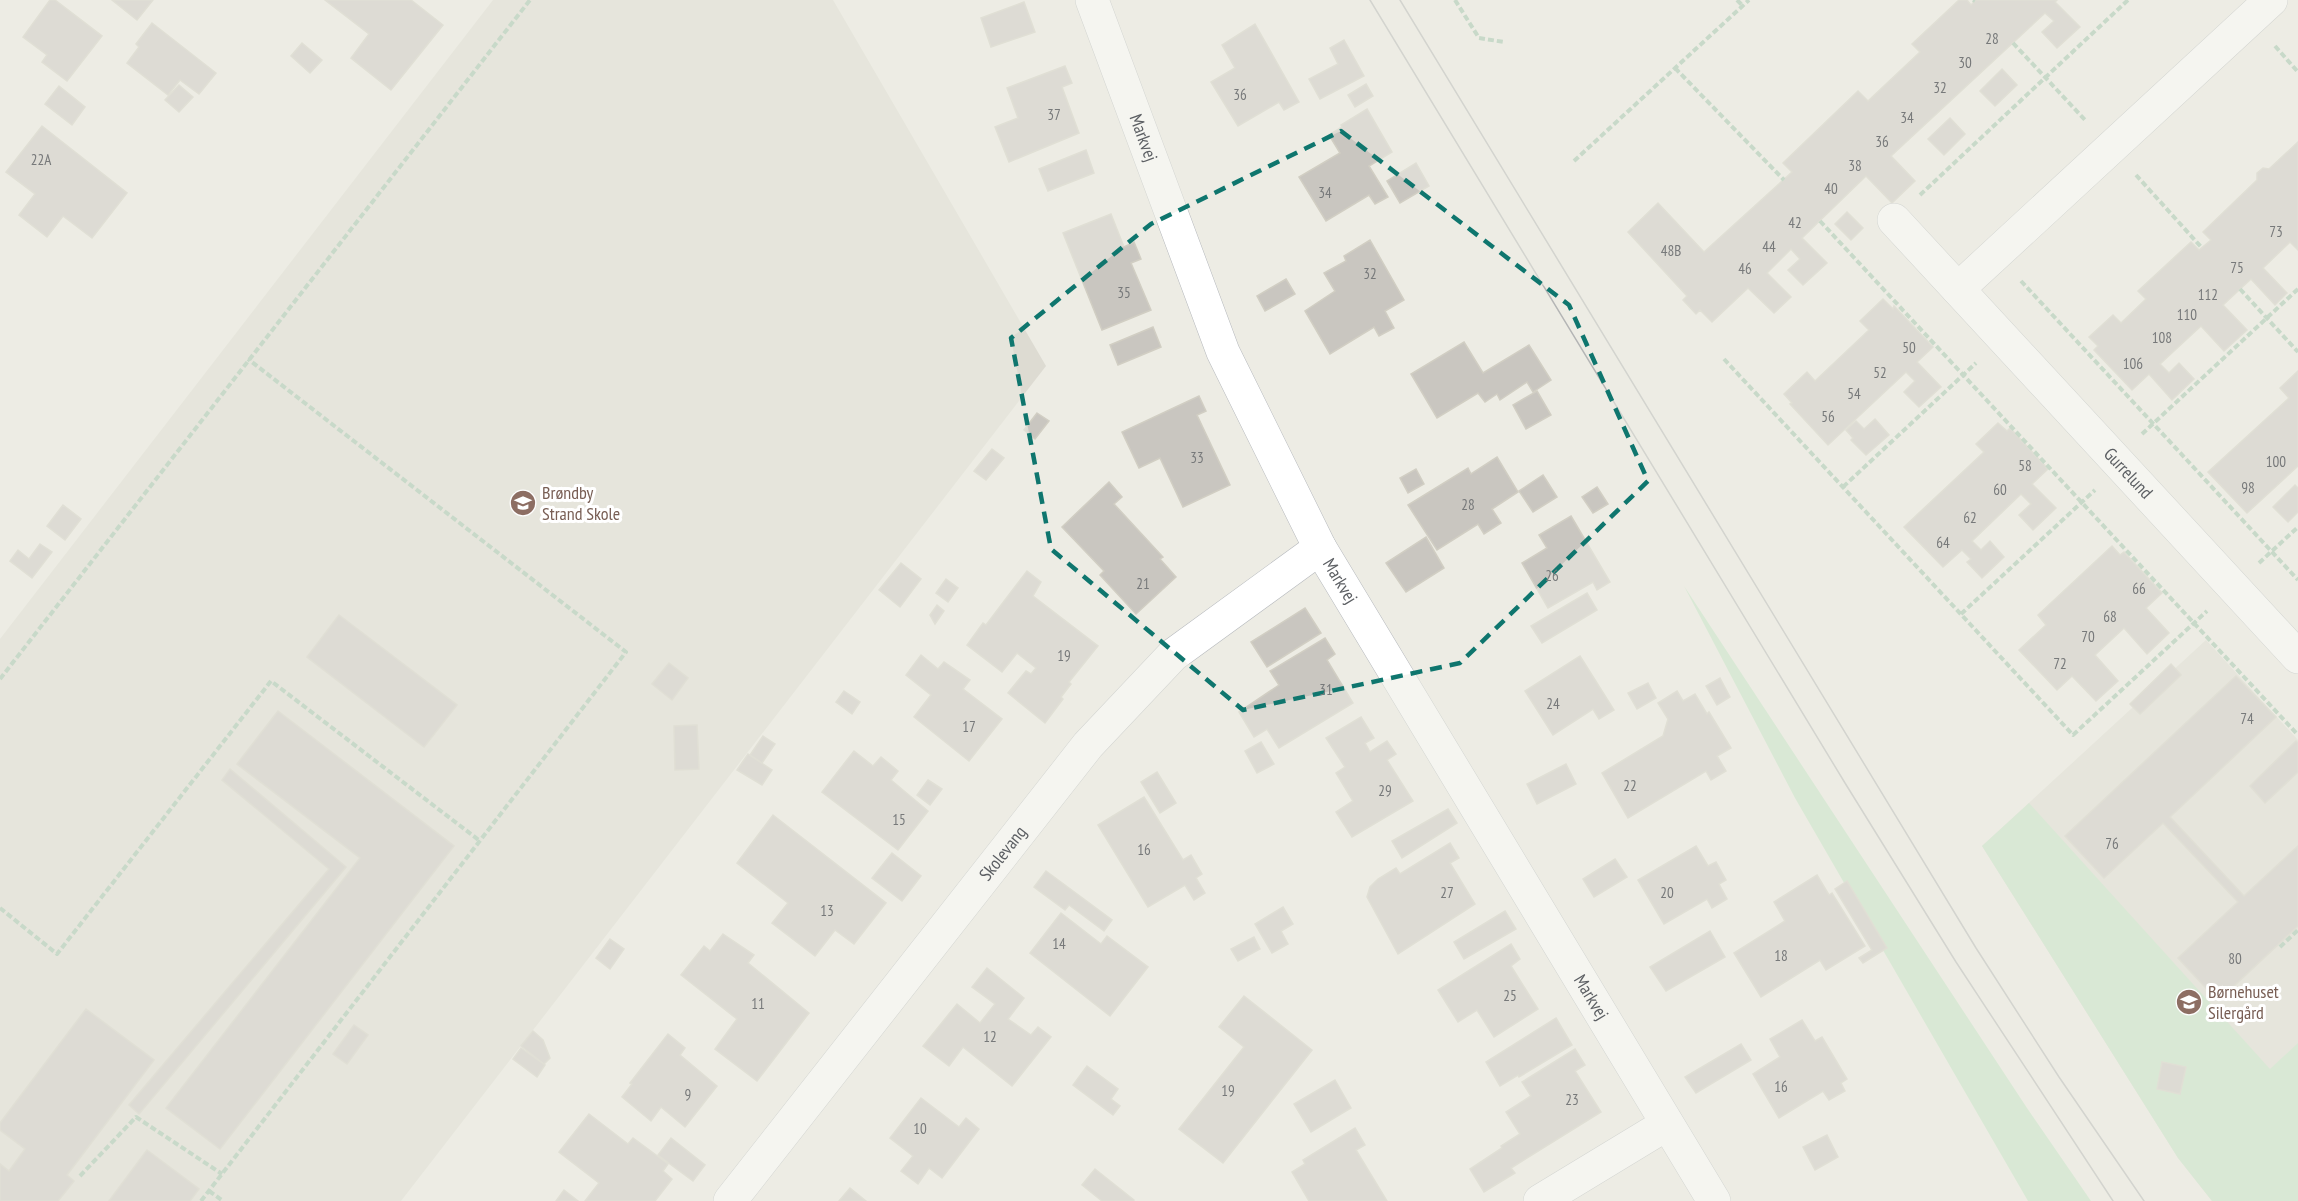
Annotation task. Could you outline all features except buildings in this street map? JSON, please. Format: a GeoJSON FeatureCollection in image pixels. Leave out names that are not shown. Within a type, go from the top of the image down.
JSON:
{"type":"FeatureCollection","features":[{"type":"Feature","properties":{"kind":"street","name":"Markvej"},"geometry":{"type":"LineString","coordinates":[[1092,0],[1223,352],[1320,548],[1714,1201]]}},
{"type":"Feature","properties":{"kind":"street"},"geometry":{"type":"LineString","coordinates":[[1958,290],[2271,0]]}},
{"type":"Feature","properties":{"kind":"street","name":"Gurrelund"},"geometry":{"type":"LineString","coordinates":[[1894,220],[2298,657]]}},
{"type":"Feature","properties":{"kind":"street","name":"Skolevang"},"geometry":{"type":"LineString","coordinates":[[730,1201],[1088,745],[1173,655],[1320,548]]}},
{"type":"Feature","properties":{"kind":"street"},"geometry":{"type":"LineString","coordinates":[[1540,1201],[1667,1124]]}},
{"type":"Feature","properties":{"kind":"path"},"geometry":{"type":"LineString","coordinates":[[0,679],[530,0]]}},
{"type":"Feature","properties":{"kind":"path"},"geometry":{"type":"LineString","coordinates":[[1455,0],[1479,39],[1504,42]]}},
{"type":"Feature","properties":{"kind":"path"},"geometry":{"type":"LineString","coordinates":[[1737,0],[1743,6]]}},
{"type":"Feature","properties":{"kind":"path"},"geometry":{"type":"LineString","coordinates":[[1574,161],[1749,0]]}},
{"type":"Feature","properties":{"kind":"path"},"geometry":{"type":"LineString","coordinates":[[1894,220],[2128,0]]}},
{"type":"Feature","properties":{"kind":"path"},"geometry":{"type":"LineString","coordinates":[[1675,68],[1784,180]]}},
{"type":"Feature","properties":{"kind":"path"},"geometry":{"type":"LineString","coordinates":[[1820,221],[2298,735]]}},
{"type":"Feature","properties":{"kind":"path"},"geometry":{"type":"LineString","coordinates":[[1996,254],[2298,580]]}},
{"type":"Feature","properties":{"kind":"path"},"geometry":{"type":"LineString","coordinates":[[2240,289],[2298,352]]}},
{"type":"Feature","properties":{"kind":"path"},"geometry":{"type":"LineString","coordinates":[[1961,614],[2081,502],[2153,424],[2298,289]]}},
{"type":"Feature","properties":{"kind":"path"},"geometry":{"type":"LineString","coordinates":[[1843,487],[2003,338]]}},
{"type":"Feature","properties":{"kind":"path"},"geometry":{"type":"LineString","coordinates":[[201,1201],[626,652],[248,359]]}},
{"type":"Feature","properties":{"kind":"path"},"geometry":{"type":"LineString","coordinates":[[1724,359],[2073,735],[2298,527]]}},
{"type":"Feature","properties":{"kind":"path"},"geometry":{"type":"LineString","coordinates":[[0,908],[57,954],[270,681],[480,841]]}},
{"type":"Feature","properties":{"kind":"path"},"geometry":{"type":"LineString","coordinates":[[2280,947],[2298,930]]}},
{"type":"Feature","properties":{"kind":"path"},"geometry":{"type":"LineString","coordinates":[[80,1176],[135,1117],[222,1174]]}},
{"type":"Feature","properties":{"kind":"path"},"geometry":{"type":"LineString","coordinates":[[209,1191],[223,1201]]}},
{"type":"Feature","properties":{"kind":"highlighted area"},"geometry":{"type":"Polygon","coordinates":[[[1341,131],[1569,305],[1648,481],[1460,663],[1243,710],[1051,549],[1011,338],[1151,224],[1341,131]]]}},
{"type":"Feature","properties":{"kind":"shaded area","name":"Brøndby Strand Skole"},"geometry":{"type":"Polygon","coordinates":[[[493,0],[833,0],[1046,366],[401,1201],[0,1201],[0,639],[493,0]]]}},
{"type":"Feature","properties":{"kind":"shaded area","name":"Børnehuset Silergård"},"geometry":{"type":"Polygon","coordinates":[[[2206,640],[2298,740],[2298,1201],[2212,1201],[2178,1158],[1982,846],[2206,640]]]}},
{"type":"Feature","properties":{"kind":"green space"},"geometry":{"type":"Polygon","coordinates":[[[1684,586],[2027,1108],[2091,1201],[2028,1201],[1795,798],[1684,586]]]}},
{"type":"Feature","properties":{"kind":"green space"},"geometry":{"type":"Polygon","coordinates":[[[2029,803],[2270,1069],[2298,1043],[2298,1201],[2212,1201],[2178,1158],[1982,846],[2029,803]]]}},
{"type":"Feature","properties":{"kind":"tram line"},"geometry":{"type":"LineString","coordinates":[[1370,0],[1845,783],[1956,962],[2113,1201]]}},
{"type":"Feature","properties":{"kind":"tram line"},"geometry":{"type":"LineString","coordinates":[[1400,0],[1976,948],[2059,1077],[2144,1201]]}},
{"type":"Feature","properties":{"kind":"place","name":"Brøndby Strand Skole"},"geometry":{"type":"Point","coordinates":[523,503]}},
{"type":"Feature","properties":{"kind":"place","name":"Børnehuset Silergård"},"geometry":{"type":"Point","coordinates":[2189,1002]}}]}
